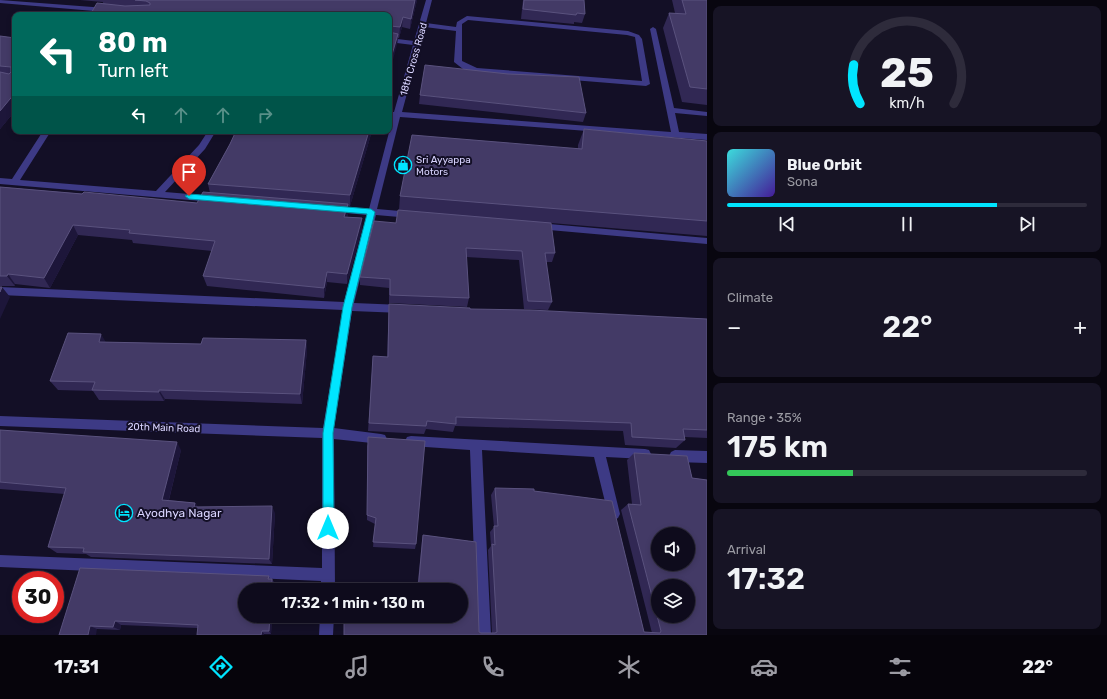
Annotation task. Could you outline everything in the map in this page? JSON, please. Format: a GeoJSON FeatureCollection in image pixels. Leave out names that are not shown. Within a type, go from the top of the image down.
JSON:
{"type":"FeatureCollection","features":[{"type":"Feature","properties":{"kind":"street","name":"18th Cross Road"},"geometry":{"type":"LineString","coordinates":[[393,115],[423,25],[429,0]]}},
{"type":"Feature","properties":{"kind":"street"},"geometry":{"type":"LineString","coordinates":[[0,1],[110,11]]}},
{"type":"Feature","properties":{"kind":"street"},"geometry":{"type":"LineString","coordinates":[[467,18],[632,34],[639,39],[646,84],[476,70],[466,67],[458,62],[459,29],[459,24],[467,18]]}},
{"type":"Feature","properties":{"kind":"street"},"geometry":{"type":"LineString","coordinates":[[423,25],[459,29]]}},
{"type":"Feature","properties":{"kind":"street"},"geometry":{"type":"LineString","coordinates":[[653,29],[676,135]]}},
{"type":"Feature","properties":{"kind":"street"},"geometry":{"type":"LineString","coordinates":[[392,40],[417,43]]}},
{"type":"Feature","properties":{"kind":"street"},"geometry":{"type":"LineString","coordinates":[[671,110],[707,114]]}},
{"type":"Feature","properties":{"kind":"street"},"geometry":{"type":"LineString","coordinates":[[393,115],[707,137]]}},
{"type":"Feature","properties":{"kind":"street"},"geometry":{"type":"LineString","coordinates":[[14,182],[45,134]]}},
{"type":"Feature","properties":{"kind":"street"},"geometry":{"type":"LineString","coordinates":[[158,194],[202,148],[210,134]]}},
{"type":"Feature","properties":{"kind":"street","name":"18th Cross Road"},"geometry":{"type":"LineString","coordinates":[[328,583],[328,433],[348,307],[389,134]]}},
{"type":"Feature","properties":{"kind":"street"},"geometry":{"type":"LineString","coordinates":[[0,181],[221,199]]}},
{"type":"Feature","properties":{"kind":"street"},"geometry":{"type":"LineString","coordinates":[[324,208],[418,216]]}},
{"type":"Feature","properties":{"kind":"street"},"geometry":{"type":"LineString","coordinates":[[528,225],[707,241]]}},
{"type":"Feature","properties":{"kind":"street"},"geometry":{"type":"LineString","coordinates":[[0,290],[411,310]]}},
{"type":"Feature","properties":{"kind":"street","name":"20th Main Road"},"geometry":{"type":"LineString","coordinates":[[0,421],[328,433],[396,440],[707,457]]}},
{"type":"Feature","properties":{"kind":"street"},"geometry":{"type":"LineString","coordinates":[[476,445],[484,635]]}},
{"type":"Feature","properties":{"kind":"street"},"geometry":{"type":"LineString","coordinates":[[599,452],[618,528]]}},
{"type":"Feature","properties":{"kind":"street"},"geometry":{"type":"LineString","coordinates":[[0,561],[328,575]]}},
{"type":"Feature","properties":{"kind":"street"},"geometry":{"type":"LineString","coordinates":[[326,635],[327,623]]}},
{"type":"Feature","properties":{"kind":"building"},"geometry":{"type":"Polygon","coordinates":[[[135,0],[415,0],[411,19],[403,17],[400,27],[392,26],[392,12],[92,12],[97,3],[125,6],[150,5],[150,3],[135,0]]]}},
{"type":"Feature","properties":{"kind":"building"},"geometry":{"type":"Polygon","coordinates":[[[524,0],[584,0],[585,14],[577,13],[576,15],[523,9],[524,0]]]}},
{"type":"Feature","properties":{"kind":"building"},"geometry":{"type":"Polygon","coordinates":[[[682,0],[707,0],[707,89],[690,87],[669,13],[686,14],[682,0]]]}},
{"type":"Feature","properties":{"kind":"building"},"geometry":{"type":"Polygon","coordinates":[[[392,33],[398,34],[392,55],[392,33]]]}},
{"type":"Feature","properties":{"kind":"building"},"geometry":{"type":"Polygon","coordinates":[[[0,36],[12,38],[12,97],[0,111],[0,72],[9,74],[11,72],[11,67],[0,66],[0,36]]]}},
{"type":"Feature","properties":{"kind":"building"},"geometry":{"type":"Polygon","coordinates":[[[425,65],[508,74],[579,77],[586,113],[420,95],[425,65]]]}},
{"type":"Feature","properties":{"kind":"building"},"geometry":{"type":"Polygon","coordinates":[[[584,129],[707,141],[707,221],[400,196],[412,135],[582,149],[584,129]]]}},
{"type":"Feature","properties":{"kind":"building"},"geometry":{"type":"Polygon","coordinates":[[[235,134],[368,134],[350,195],[208,184],[235,134]]]}},
{"type":"Feature","properties":{"kind":"building"},"geometry":{"type":"Polygon","coordinates":[[[0,187],[82,194],[84,192],[197,203],[203,192],[348,204],[344,217],[362,218],[347,274],[327,272],[324,288],[203,276],[215,241],[129,233],[130,230],[73,225],[44,278],[8,274],[7,276],[0,276],[0,187]]]}},
{"type":"Feature","properties":{"kind":"building"},"geometry":{"type":"Polygon","coordinates":[[[398,210],[551,223],[555,253],[545,253],[552,302],[528,301],[522,251],[466,248],[469,298],[390,295],[390,279],[360,277],[374,221],[396,223],[398,210]]]}},
{"type":"Feature","properties":{"kind":"building"},"geometry":{"type":"Polygon","coordinates":[[[389,304],[707,319],[707,430],[683,429],[685,440],[632,437],[631,423],[456,417],[456,424],[427,421],[426,426],[369,423],[373,356],[388,357],[389,304]]]}},
{"type":"Feature","properties":{"kind":"building"},"geometry":{"type":"Polygon","coordinates":[[[68,333],[101,334],[99,342],[201,344],[203,338],[306,340],[300,394],[159,390],[159,392],[92,390],[95,382],[50,381],[68,333]]]}},
{"type":"Feature","properties":{"kind":"building"},"geometry":{"type":"Polygon","coordinates":[[[0,430],[177,442],[162,500],[195,503],[194,507],[272,506],[269,559],[83,552],[84,548],[48,547],[66,488],[0,482],[0,430]]]}},
{"type":"Feature","properties":{"kind":"building"},"geometry":{"type":"Polygon","coordinates":[[[368,437],[425,441],[416,544],[373,542],[376,518],[367,515],[368,437]]]}},
{"type":"Feature","properties":{"kind":"building"},"geometry":{"type":"Polygon","coordinates":[[[634,453],[687,456],[692,478],[707,480],[707,635],[344,635],[344,623],[468,623],[468,583],[419,583],[423,535],[476,542],[479,632],[497,632],[492,544],[495,545],[494,526],[498,526],[495,488],[534,489],[534,491],[612,501],[644,632],[660,633],[661,631],[659,623],[695,623],[695,579],[651,579],[651,593],[628,504],[641,505],[634,453]]]}},
{"type":"Feature","properties":{"kind":"building"},"geometry":{"type":"Polygon","coordinates":[[[80,568],[269,576],[268,579],[272,579],[272,583],[238,583],[238,623],[270,623],[269,631],[262,631],[261,635],[197,635],[198,625],[115,621],[113,627],[90,626],[88,635],[59,635],[80,568]]]}},
{"type":"Feature","properties":{"kind":"place","name":"Sri Ayyappa Motors"},"geometry":{"type":"Point","coordinates":[403,165]}},
{"type":"Feature","properties":{"kind":"place","name":"Ayodhya Nagar"},"geometry":{"type":"Point","coordinates":[124,513]}},
{"type":"Feature","properties":{"kind":"route"},"geometry":{"type":"LineString","coordinates":[[189,196],[371,212],[348,307],[328,433],[328,528]]}}]}
